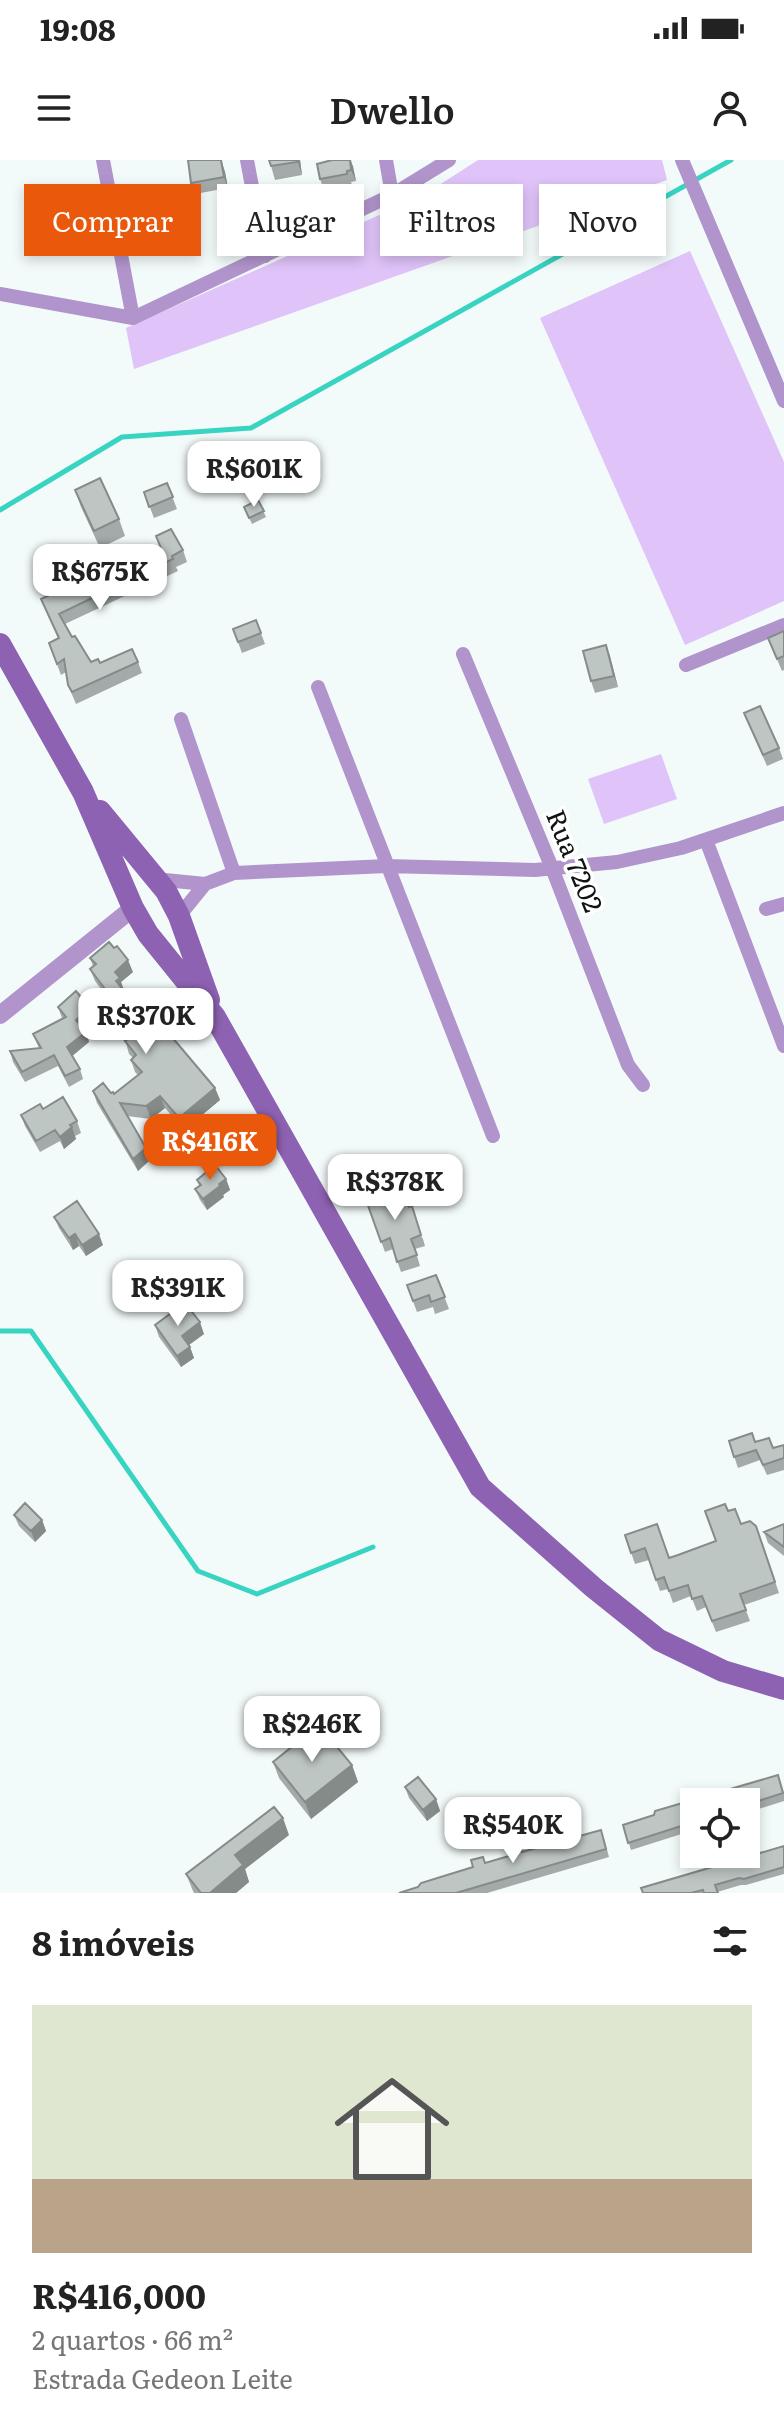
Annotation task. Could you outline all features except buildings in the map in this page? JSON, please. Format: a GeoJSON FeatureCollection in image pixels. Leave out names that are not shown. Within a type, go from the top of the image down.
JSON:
{"type":"FeatureCollection","features":[{"type":"Feature","properties":{"kind":"main road"},"geometry":{"type":"LineString","coordinates":[[0,644],[83,792],[148,934],[215,1017],[480,1487],[594,1588],[659,1640],[723,1671],[784,1689]]}},
{"type":"Feature","properties":{"kind":"main road"},"geometry":{"type":"LineString","coordinates":[[83,792],[166,891],[179,916],[215,1017]]}},
{"type":"Feature","properties":{"kind":"main road"},"geometry":{"type":"LineString","coordinates":[[129,898],[132,879],[155,879]]}},
{"type":"Feature","properties":{"kind":"main road"},"geometry":{"type":"LineString","coordinates":[[148,934],[166,930],[179,916]]}},
{"type":"Feature","properties":{"kind":"street"},"geometry":{"type":"LineString","coordinates":[[103,160],[133,318]]}},
{"type":"Feature","properties":{"kind":"street"},"geometry":{"type":"LineString","coordinates":[[247,160],[252,184]]}},
{"type":"Feature","properties":{"kind":"street"},"geometry":{"type":"LineString","coordinates":[[386,160],[390,184]]}},
{"type":"Feature","properties":{"kind":"street"},"geometry":{"type":"LineString","coordinates":[[410,184],[449,160]]}},
{"type":"Feature","properties":{"kind":"street"},"geometry":{"type":"LineString","coordinates":[[682,160],[784,399]]}},
{"type":"Feature","properties":{"kind":"street"},"geometry":{"type":"LineString","coordinates":[[0,294],[133,318],[265,256]]}},
{"type":"Feature","properties":{"kind":"street"},"geometry":{"type":"LineString","coordinates":[[686,665],[784,625]]}},
{"type":"Feature","properties":{"kind":"street","name":"Rua 7202"},"geometry":{"type":"LineString","coordinates":[[463,654],[552,868],[628,1065],[643,1085]]}},
{"type":"Feature","properties":{"kind":"street"},"geometry":{"type":"LineString","coordinates":[[318,687],[493,1136]]}},
{"type":"Feature","properties":{"kind":"street"},"geometry":{"type":"LineString","coordinates":[[181,719],[234,873]]}},
{"type":"Feature","properties":{"kind":"street"},"geometry":{"type":"LineString","coordinates":[[155,879],[205,884],[234,873],[387,866],[552,868],[617,862],[706,840],[784,813]]}},
{"type":"Feature","properties":{"kind":"street"},"geometry":{"type":"LineString","coordinates":[[706,840],[784,1046]]}},
{"type":"Feature","properties":{"kind":"street"},"geometry":{"type":"LineString","coordinates":[[179,916],[205,884]]}},
{"type":"Feature","properties":{"kind":"street"},"geometry":{"type":"LineString","coordinates":[[0,1015],[129,898]]}},
{"type":"Feature","properties":{"kind":"street"},"geometry":{"type":"LineString","coordinates":[[766,909],[784,904]]}},
{"type":"Feature","properties":{"kind":"shaded area"},"geometry":{"type":"Polygon","coordinates":[[[478,160],[662,160],[667,180],[656,184],[539,184],[539,225],[523,231],[523,184],[441,184],[478,160]]]}},
{"type":"Feature","properties":{"kind":"shaded area"},"geometry":{"type":"Polygon","coordinates":[[[380,215],[380,256],[453,256],[134,369],[126,328],[287,256],[364,256],[364,222],[380,215]]]}},
{"type":"Feature","properties":{"kind":"shaded area"},"geometry":{"type":"Polygon","coordinates":[[[690,251],[784,462],[784,601],[685,645],[540,318],[690,251]]]}},
{"type":"Feature","properties":{"kind":"shaded area"},"geometry":{"type":"Polygon","coordinates":[[[661,754],[677,799],[604,824],[588,779],[661,754]]]}},
{"type":"Feature","properties":{"kind":"waterway"},"geometry":{"type":"LineString","coordinates":[[0,510],[122,437],[251,428],[731,160]]}},
{"type":"Feature","properties":{"kind":"waterway"},"geometry":{"type":"LineString","coordinates":[[0,1331],[31,1331],[198,1571],[257,1594],[373,1547]]}}]}
